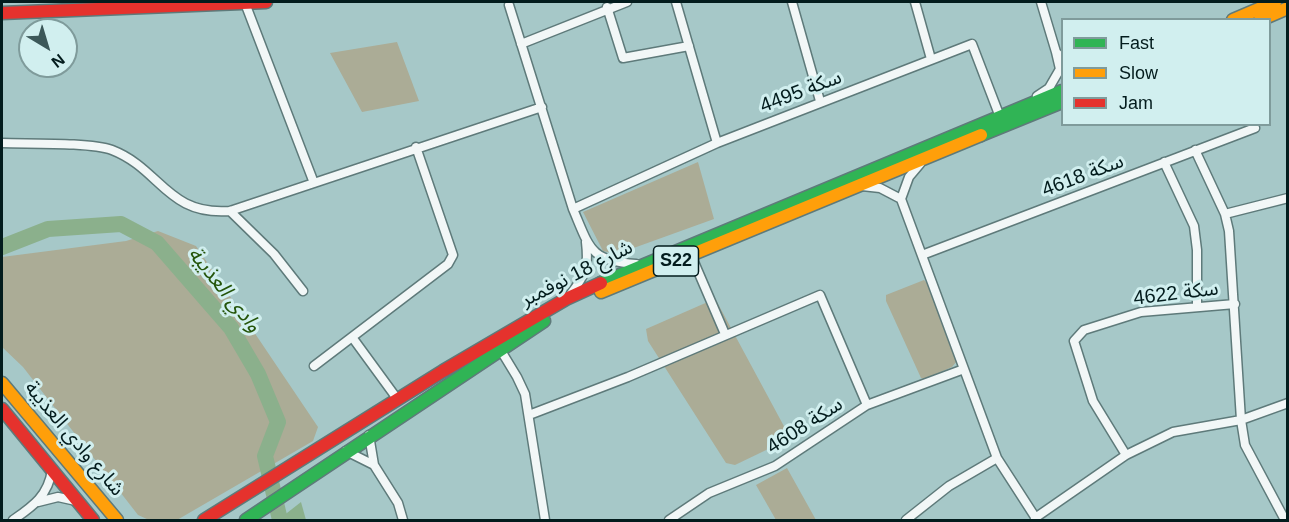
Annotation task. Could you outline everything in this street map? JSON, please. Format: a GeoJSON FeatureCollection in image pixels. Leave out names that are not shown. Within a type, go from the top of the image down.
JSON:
{"type":"FeatureCollection","features":[{"type":"Feature","properties":{"kind":"main road"},"geometry":{"type":"LineString","coordinates":[[2,13],[171,4],[266,2]]}},
{"type":"Feature","properties":{"kind":"main road"},"geometry":{"type":"LineString","coordinates":[[1238,18],[1275,2]]}},
{"type":"Feature","properties":{"kind":"main road"},"geometry":{"type":"LineString","coordinates":[[1264,18],[1287,8]]}},
{"type":"Feature","properties":{"kind":"main road","name":"شارع 18 نوفمبر"},"geometry":{"type":"LineString","coordinates":[[207,518],[566,299],[640,264],[1061,91]]}},
{"type":"Feature","properties":{"kind":"main road","name":"شارع 18 نوفمبر"},"geometry":{"type":"LineString","coordinates":[[246,520],[369,435],[500,350],[580,303],[1061,102]]}},
{"type":"Feature","properties":{"kind":"main road","name":"شارع وادي العذيبة"},"geometry":{"type":"LineString","coordinates":[[2,383],[117,520]]}},
{"type":"Feature","properties":{"kind":"main road","name":"شارع وادي العذيبة"},"geometry":{"type":"LineString","coordinates":[[2,410],[90,518]]}},
{"type":"Feature","properties":{"kind":"main road"},"geometry":{"type":"LineString","coordinates":[[103,502],[129,520]]}},
{"type":"Feature","properties":{"kind":"street"},"geometry":{"type":"LineString","coordinates":[[521,44],[627,2]]}},
{"type":"Feature","properties":{"kind":"street"},"geometry":{"type":"LineString","coordinates":[[676,2],[717,143]]}},
{"type":"Feature","properties":{"kind":"street"},"geometry":{"type":"LineString","coordinates":[[792,2],[820,101]]}},
{"type":"Feature","properties":{"kind":"street"},"geometry":{"type":"LineString","coordinates":[[915,2],[931,59]]}},
{"type":"Feature","properties":{"kind":"street"},"geometry":{"type":"LineString","coordinates":[[1023,107],[1049,88],[1060,69],[1059,55],[1044,2]]}},
{"type":"Feature","properties":{"kind":"street"},"geometry":{"type":"LineString","coordinates":[[245,3],[314,183]]}},
{"type":"Feature","properties":{"kind":"street"},"geometry":{"type":"LineString","coordinates":[[509,5],[573,209],[585,238],[599,257],[612,262],[640,264]]}},
{"type":"Feature","properties":{"kind":"street"},"geometry":{"type":"LineString","coordinates":[[607,8],[623,58],[689,46]]}},
{"type":"Feature","properties":{"kind":"street","name":"سكة 4495"},"geometry":{"type":"LineString","coordinates":[[573,209],[717,143],[820,101],[972,44],[1000,117]]}},
{"type":"Feature","properties":{"kind":"street"},"geometry":{"type":"LineString","coordinates":[[2,143],[113,150],[192,208],[208,213],[230,211],[416,147],[542,107]]}},
{"type":"Feature","properties":{"kind":"street","name":"سكة 4618"},"geometry":{"type":"LineString","coordinates":[[922,255],[1256,128]]}},
{"type":"Feature","properties":{"kind":"street"},"geometry":{"type":"LineString","coordinates":[[314,366],[448,264],[453,255],[416,147]]}},
{"type":"Feature","properties":{"kind":"street"},"geometry":{"type":"LineString","coordinates":[[1195,150],[1225,214],[1229,231],[1241,420],[1245,446],[1285,520]]}},
{"type":"Feature","properties":{"kind":"street"},"geometry":{"type":"LineString","coordinates":[[925,160],[909,177],[901,199],[997,458],[1036,519],[1126,455],[1173,432],[1241,420],[1287,403]]}},
{"type":"Feature","properties":{"kind":"street"},"geometry":{"type":"LineString","coordinates":[[1164,162],[1194,226],[1197,250],[1197,307]]}},
{"type":"Feature","properties":{"kind":"street"},"geometry":{"type":"LineString","coordinates":[[858,186],[880,188],[901,199]]}},
{"type":"Feature","properties":{"kind":"street"},"geometry":{"type":"LineString","coordinates":[[1225,214],[1287,198]]}},
{"type":"Feature","properties":{"kind":"street"},"geometry":{"type":"LineString","coordinates":[[230,211],[274,254],[303,291]]}},
{"type":"Feature","properties":{"kind":"street"},"geometry":{"type":"LineString","coordinates":[[566,299],[585,275],[588,258],[585,238]]}},
{"type":"Feature","properties":{"kind":"street"},"geometry":{"type":"LineString","coordinates":[[691,255],[725,334]]}},
{"type":"Feature","properties":{"kind":"street"},"geometry":{"type":"LineString","coordinates":[[529,415],[628,377],[820,295],[867,405]]}},
{"type":"Feature","properties":{"kind":"street","name":"سكة 4622"},"geometry":{"type":"LineString","coordinates":[[1126,455],[1093,401],[1074,341],[1084,330],[1142,312],[1235,304]]}},
{"type":"Feature","properties":{"kind":"street"},"geometry":{"type":"LineString","coordinates":[[352,337],[398,400]]}},
{"type":"Feature","properties":{"kind":"street"},"geometry":{"type":"LineString","coordinates":[[500,350],[518,377],[529,415],[545,520]]}},
{"type":"Feature","properties":{"kind":"street","name":"سكة 4608"},"geometry":{"type":"LineString","coordinates":[[669,520],[709,493],[775,466],[867,405],[964,369]]}},
{"type":"Feature","properties":{"kind":"street"},"geometry":{"type":"LineString","coordinates":[[369,435],[374,465],[398,503],[403,520]]}},
{"type":"Feature","properties":{"kind":"street"},"geometry":{"type":"LineString","coordinates":[[346,451],[374,465]]}},
{"type":"Feature","properties":{"kind":"street"},"geometry":{"type":"LineString","coordinates":[[906,520],[949,486],[997,458]]}},
{"type":"Feature","properties":{"kind":"street"},"geometry":{"type":"LineString","coordinates":[[13,520],[38,502],[47,490],[52,470]]}},
{"type":"Feature","properties":{"kind":"street"},"geometry":{"type":"LineString","coordinates":[[38,502],[58,497],[77,501]]}},
{"type":"Feature","properties":{"kind":"shaded area"},"geometry":{"type":"Polygon","coordinates":[[[397,42],[419,101],[362,112],[330,53],[397,42]]]}},
{"type":"Feature","properties":{"kind":"shaded area"},"geometry":{"type":"Polygon","coordinates":[[[698,162],[714,219],[617,254],[603,251],[583,212],[698,162]]]}},
{"type":"Feature","properties":{"kind":"shaded area"},"geometry":{"type":"Polygon","coordinates":[[[158,231],[196,246],[318,427],[313,441],[177,520],[149,520],[138,515],[23,367],[2,347],[2,257],[126,241],[158,231]]]}},
{"type":"Feature","properties":{"kind":"shaded area"},"geometry":{"type":"Polygon","coordinates":[[[924,280],[928,284],[957,361],[952,367],[925,379],[921,378],[886,301],[886,295],[924,280]]]}},
{"type":"Feature","properties":{"kind":"shaded area"},"geometry":{"type":"Polygon","coordinates":[[[710,301],[717,302],[786,430],[787,440],[735,465],[726,463],[648,341],[646,329],[710,301]]]}},
{"type":"Feature","properties":{"kind":"shaded area"},"geometry":{"type":"Polygon","coordinates":[[[787,468],[816,520],[776,520],[756,485],[787,468]]]}},
{"type":"Feature","properties":{"kind":"shaded area"},"geometry":{"type":"Polygon","coordinates":[[[301,502],[306,520],[278,520],[301,502]]]}},
{"type":"Feature","properties":{"kind":"waterway","name":"وادي العذيبة"},"geometry":{"type":"LineString","coordinates":[[2,247],[48,229],[121,224],[157,243],[231,328],[258,374],[278,422],[265,456],[280,520]]}},
{"type":"Feature","properties":{"kind":"traffic: fast"},"geometry":{"type":"LineString","coordinates":[[601,283],[1061,91]]}},
{"type":"Feature","properties":{"kind":"traffic: fast"},"geometry":{"type":"LineString","coordinates":[[981,135],[1061,102]]}},
{"type":"Feature","properties":{"kind":"traffic: fast"},"geometry":{"type":"LineString","coordinates":[[246,520],[544,321]]}},
{"type":"Feature","properties":{"kind":"traffic: slow"},"geometry":{"type":"LineString","coordinates":[[1238,18],[1275,2]]}},
{"type":"Feature","properties":{"kind":"traffic: slow"},"geometry":{"type":"LineString","coordinates":[[1265,18],[1288,8]]}},
{"type":"Feature","properties":{"kind":"traffic: slow"},"geometry":{"type":"LineString","coordinates":[[601,292],[981,135]]}},
{"type":"Feature","properties":{"kind":"traffic: slow"},"geometry":{"type":"LineString","coordinates":[[2,383],[117,520]]}},
{"type":"Feature","properties":{"kind":"traffic: jam"},"geometry":{"type":"LineString","coordinates":[[2,13],[266,2]]}},
{"type":"Feature","properties":{"kind":"traffic: jam"},"geometry":{"type":"LineString","coordinates":[[204,520],[443,371],[566,299],[601,283]]}},
{"type":"Feature","properties":{"kind":"traffic: jam"},"geometry":{"type":"LineString","coordinates":[[2,409],[93,520]]}}]}
